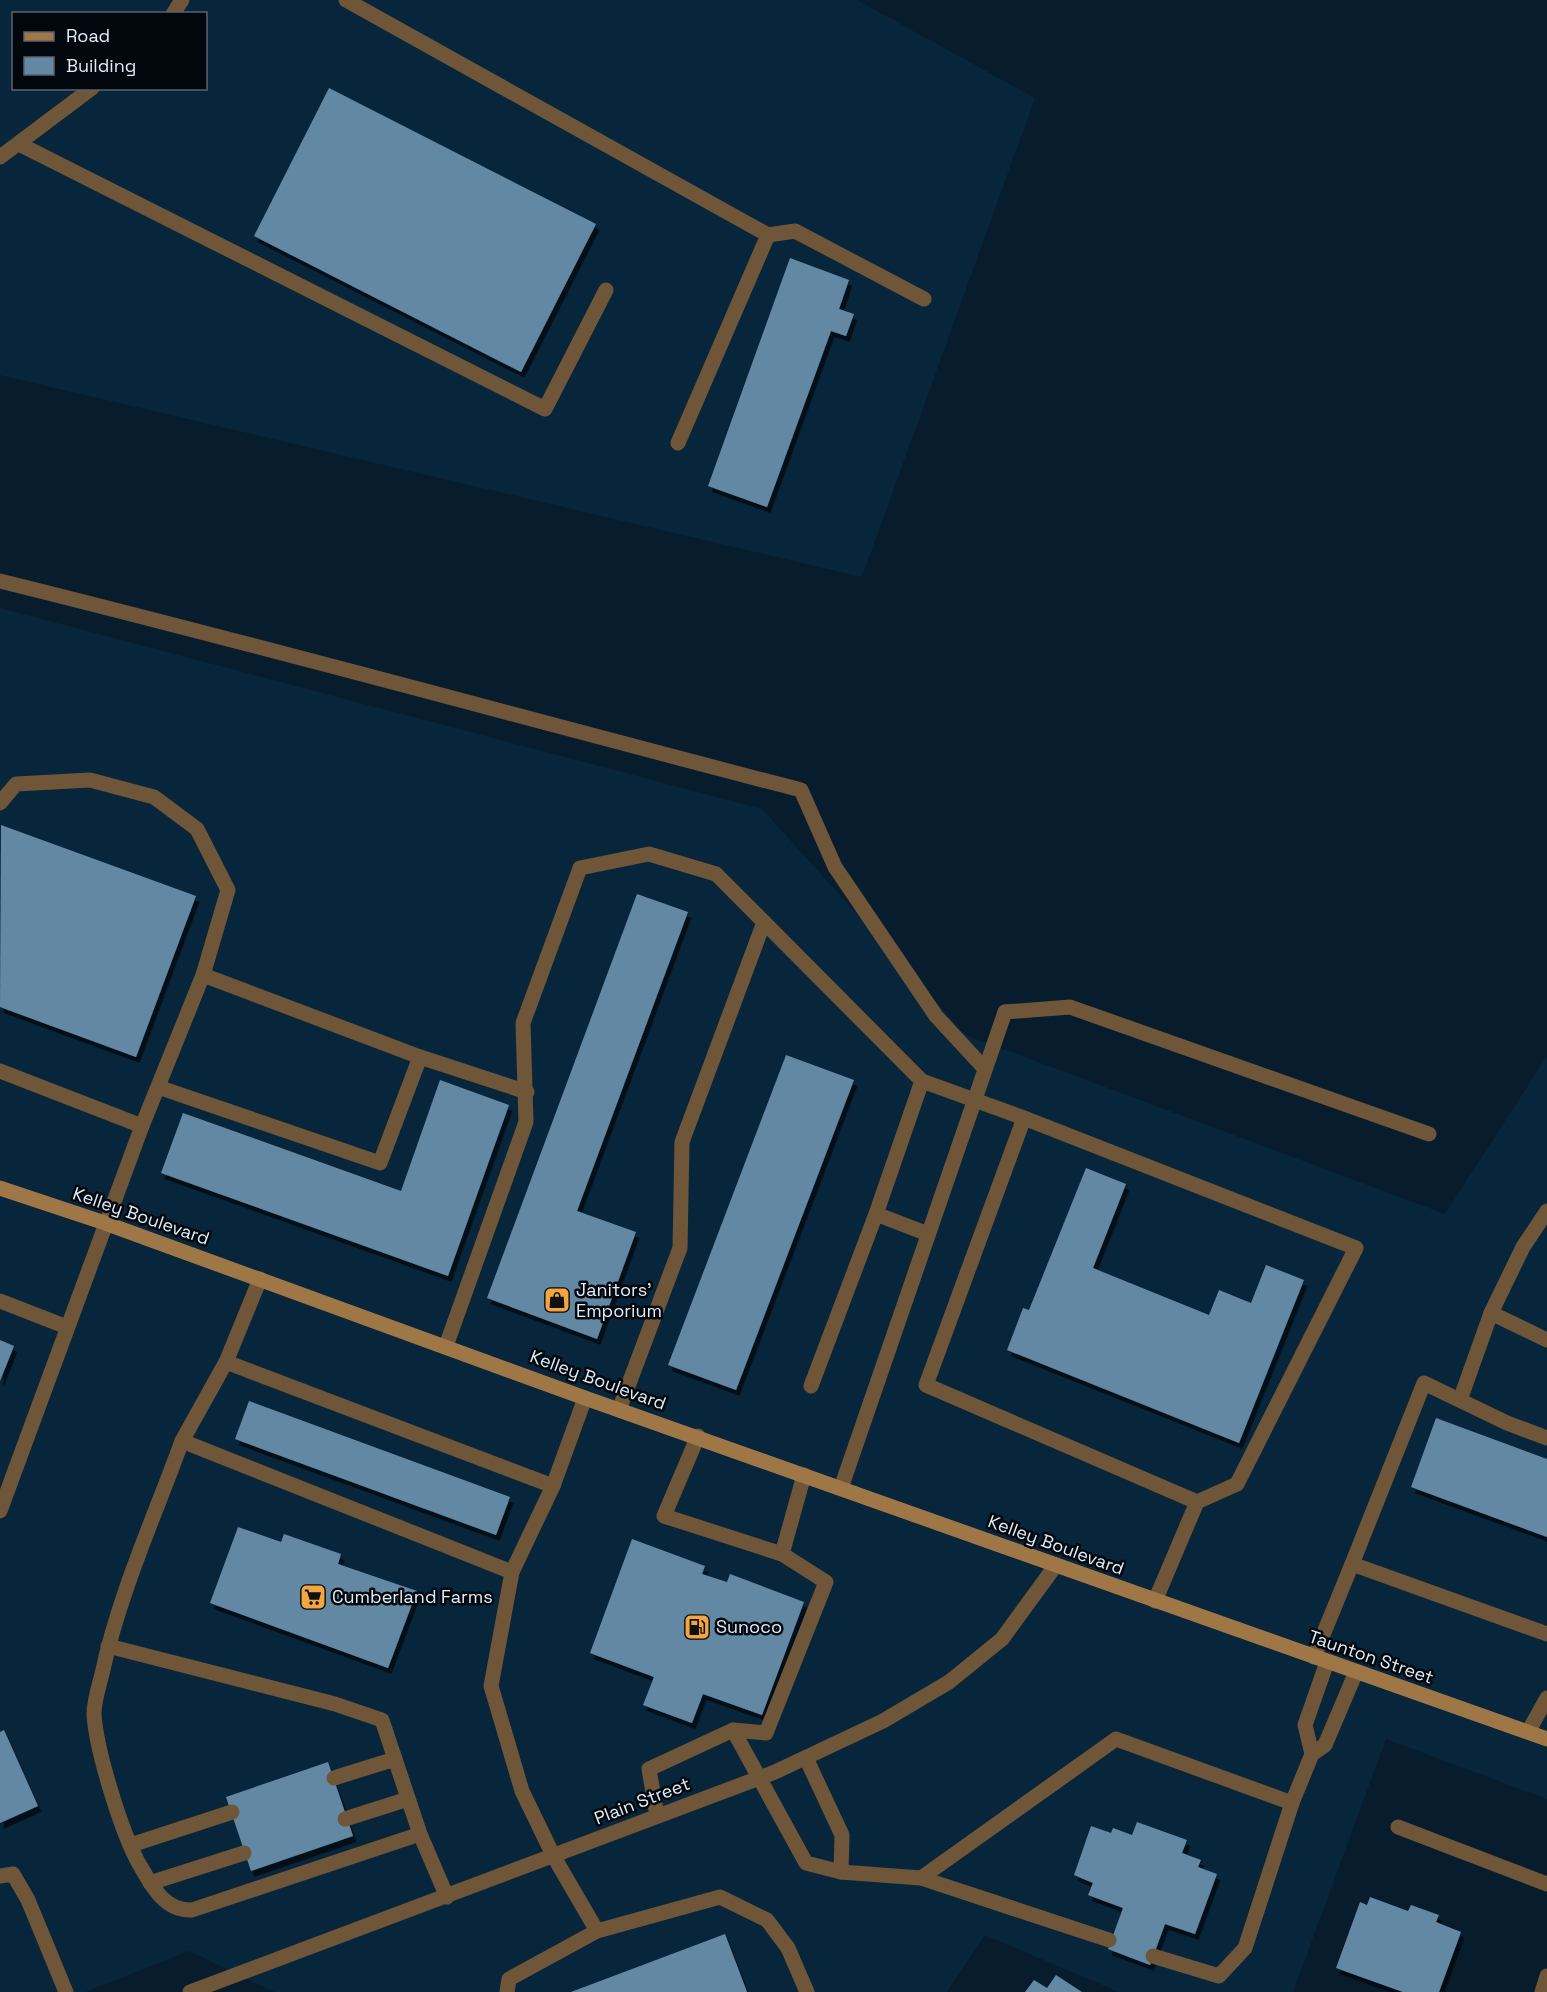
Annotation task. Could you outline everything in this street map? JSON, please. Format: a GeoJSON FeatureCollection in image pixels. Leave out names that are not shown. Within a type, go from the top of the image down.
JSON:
{"type":"FeatureCollection","features":[{"type":"Feature","properties":{"kind":"main road","name":"Kelley Boulevard"},"geometry":{"type":"LineString","coordinates":[[0,1188],[105,1223],[585,1398],[698,1436],[1183,1611]]}},
{"type":"Feature","properties":{"kind":"main road","name":"Taunton Street"},"geometry":{"type":"LineString","coordinates":[[1183,1611],[1547,1739]]}},
{"type":"Feature","properties":{"kind":"street"},"geometry":{"type":"LineString","coordinates":[[346,0],[768,235],[795,231],[924,299]]}},
{"type":"Feature","properties":{"kind":"street"},"geometry":{"type":"LineString","coordinates":[[0,157],[89,90]]}},
{"type":"Feature","properties":{"kind":"street"},"geometry":{"type":"LineString","coordinates":[[19,144],[546,409],[606,290]]}},
{"type":"Feature","properties":{"kind":"street"},"geometry":{"type":"LineString","coordinates":[[678,443],[768,235]]}},
{"type":"Feature","properties":{"kind":"street"},"geometry":{"type":"LineString","coordinates":[[0,581],[258,645],[472,705],[801,790],[835,867],[936,1016],[985,1069]]}},
{"type":"Feature","properties":{"kind":"street"},"geometry":{"type":"LineString","coordinates":[[0,803],[16,784],[90,780],[154,797],[197,829],[228,890],[203,975],[105,1223],[0,1511]]}},
{"type":"Feature","properties":{"kind":"street"},"geometry":{"type":"LineString","coordinates":[[446,1346],[526,1122],[527,1092],[523,1023],[580,868],[649,854],[716,874],[922,1081],[975,1099],[1356,1248],[1237,1484],[1197,1502],[1155,1601]]}},
{"type":"Feature","properties":{"kind":"street"},"geometry":{"type":"LineString","coordinates":[[619,1410],[680,1248],[682,1142],[764,922]]}},
{"type":"Feature","properties":{"kind":"street"},"geometry":{"type":"LineString","coordinates":[[203,975],[420,1057],[527,1092]]}},
{"type":"Feature","properties":{"kind":"street"},"geometry":{"type":"LineString","coordinates":[[841,1488],[1005,1012],[1070,1007],[1429,1134]]}},
{"type":"Feature","properties":{"kind":"street"},"geometry":{"type":"LineString","coordinates":[[158,1087],[380,1163],[420,1057]]}},
{"type":"Feature","properties":{"kind":"street"},"geometry":{"type":"LineString","coordinates":[[0,1071],[142,1126]]}},
{"type":"Feature","properties":{"kind":"street"},"geometry":{"type":"LineString","coordinates":[[811,1386],[876,1214],[922,1081]]}},
{"type":"Feature","properties":{"kind":"street"},"geometry":{"type":"LineString","coordinates":[[1024,1118],[927,1385],[1197,1502]]}},
{"type":"Feature","properties":{"kind":"street"},"geometry":{"type":"LineString","coordinates":[[1460,1400],[1491,1313],[1523,1247],[1547,1211]]}},
{"type":"Feature","properties":{"kind":"street"},"geometry":{"type":"LineString","coordinates":[[876,1214],[928,1234]]}},
{"type":"Feature","properties":{"kind":"street"},"geometry":{"type":"LineString","coordinates":[[260,1279],[226,1362],[182,1442],[108,1646],[94,1712],[100,1755],[131,1845],[150,1883],[157,1895],[180,1910],[192,1910],[420,1834]]}},
{"type":"Feature","properties":{"kind":"street"},"geometry":{"type":"LineString","coordinates":[[0,1301],[67,1327]]}},
{"type":"Feature","properties":{"kind":"street"},"geometry":{"type":"LineString","coordinates":[[1491,1313],[1547,1340]]}},
{"type":"Feature","properties":{"kind":"street"},"geometry":{"type":"LineString","coordinates":[[226,1362],[553,1486]]}},
{"type":"Feature","properties":{"kind":"street"},"geometry":{"type":"LineString","coordinates":[[1312,1754],[1305,1725],[1320,1659],[1352,1564],[1424,1383],[1547,1438]]}},
{"type":"Feature","properties":{"kind":"street"},"geometry":{"type":"LineString","coordinates":[[585,1398],[553,1486],[512,1572],[491,1686],[522,1791],[554,1857],[597,1931]]}},
{"type":"Feature","properties":{"kind":"street"},"geometry":{"type":"LineString","coordinates":[[657,1816],[649,1770],[733,1730],[766,1733],[826,1582],[782,1554],[664,1516],[698,1436]]}},
{"type":"Feature","properties":{"kind":"street"},"geometry":{"type":"LineString","coordinates":[[182,1442],[512,1572]]}},
{"type":"Feature","properties":{"kind":"street"},"geometry":{"type":"LineString","coordinates":[[782,1554],[804,1475]]}},
{"type":"Feature","properties":{"kind":"street"},"geometry":{"type":"LineString","coordinates":[[1352,1564],[1547,1634]]}},
{"type":"Feature","properties":{"kind":"street","name":"Plain Street"},"geometry":{"type":"LineString","coordinates":[[190,1992],[761,1778],[883,1721],[949,1682],[1002,1639],[1056,1565]]}},
{"type":"Feature","properties":{"kind":"street"},"geometry":{"type":"LineString","coordinates":[[108,1646],[335,1704],[382,1720],[420,1834],[447,1897]]}},
{"type":"Feature","properties":{"kind":"street"},"geometry":{"type":"LineString","coordinates":[[1153,1956],[1219,1976],[1245,1948],[1292,1803],[1312,1754],[1325,1745],[1356,1672]]}},
{"type":"Feature","properties":{"kind":"street"},"geometry":{"type":"LineString","coordinates":[[1528,1732],[1547,1698]]}},
{"type":"Feature","properties":{"kind":"street"},"geometry":{"type":"LineString","coordinates":[[733,1730],[806,1863],[841,1872],[921,1878],[1109,1940]]}},
{"type":"Feature","properties":{"kind":"street"},"geometry":{"type":"LineString","coordinates":[[921,1878],[1116,1738],[1292,1803]]}},
{"type":"Feature","properties":{"kind":"street"},"geometry":{"type":"LineString","coordinates":[[334,1778],[395,1758]]}},
{"type":"Feature","properties":{"kind":"street"},"geometry":{"type":"LineString","coordinates":[[806,1758],[842,1835],[841,1872]]}},
{"type":"Feature","properties":{"kind":"street"},"geometry":{"type":"LineString","coordinates":[[345,1819],[408,1799]]}},
{"type":"Feature","properties":{"kind":"street"},"geometry":{"type":"LineString","coordinates":[[131,1845],[232,1812]]}},
{"type":"Feature","properties":{"kind":"street"},"geometry":{"type":"LineString","coordinates":[[1398,1827],[1547,1884]]}},
{"type":"Feature","properties":{"kind":"street"},"geometry":{"type":"LineString","coordinates":[[150,1883],[244,1853]]}},
{"type":"Feature","properties":{"kind":"street"},"geometry":{"type":"LineString","coordinates":[[0,1876],[14,1874],[28,1900],[66,1992]]}},
{"type":"Feature","properties":{"kind":"street"},"geometry":{"type":"LineString","coordinates":[[507,1992],[509,1979],[597,1931],[720,1897],[767,1920],[788,1948],[807,1992]]}},
{"type":"Feature","properties":{"kind":"street"},"geometry":{"type":"LineString","coordinates":[[1542,1992],[1547,1976]]}},
{"type":"Feature","properties":{"kind":"shaded area"},"geometry":{"type":"Polygon","coordinates":[[[0,0],[857,0],[1035,98],[862,577],[0,375],[0,0]]]}},
{"type":"Feature","properties":{"kind":"shaded area"},"geometry":{"type":"Polygon","coordinates":[[[0,608],[762,809],[966,1035],[1445,1214],[1547,1056],[1547,1799],[1386,1739],[1293,1992],[1119,1992],[985,1935],[947,1992],[275,1992],[189,1951],[85,1992],[0,1992],[0,608]]]}},
{"type":"Feature","properties":{"kind":"building"},"geometry":{"type":"Polygon","coordinates":[[[329,88],[596,224],[521,372],[254,236],[329,88]]]}},
{"type":"Feature","properties":{"kind":"building"},"geometry":{"type":"Polygon","coordinates":[[[790,258],[849,280],[839,309],[854,314],[846,336],[831,331],[767,507],[708,486],[790,258]]]}},
{"type":"Feature","properties":{"kind":"building"},"geometry":{"type":"Polygon","coordinates":[[[1,825],[196,896],[136,1057],[0,1007],[1,825]]]}},
{"type":"Feature","properties":{"kind":"building"},"geometry":{"type":"Polygon","coordinates":[[[637,894],[688,912],[577,1211],[636,1232],[597,1339],[487,1298],[637,894]]]}},
{"type":"Feature","properties":{"kind":"building"},"geometry":{"type":"Polygon","coordinates":[[[786,1055],[854,1080],[736,1390],[668,1365],[786,1055]]]}},
{"type":"Feature","properties":{"kind":"building"},"geometry":{"type":"Polygon","coordinates":[[[440,1080],[509,1105],[448,1276],[161,1173],[183,1113],[401,1191],[440,1080]]]}},
{"type":"Feature","properties":{"kind":"building"},"geometry":{"type":"Polygon","coordinates":[[[1086,1168],[1126,1184],[1093,1268],[1209,1315],[1219,1290],[1251,1303],[1266,1265],[1304,1280],[1239,1443],[1007,1350],[1023,1308],[1029,1310],[1086,1168]]]}},
{"type":"Feature","properties":{"kind":"building"},"geometry":{"type":"Polygon","coordinates":[[[0,1340],[14,1346],[0,1381],[0,1340]]]}},
{"type":"Feature","properties":{"kind":"building","name":"Cumberland Farms"},"geometry":{"type":"Polygon","coordinates":[[[249,1401],[510,1497],[496,1535],[235,1439],[249,1401]]]}},
{"type":"Feature","properties":{"kind":"building"},"geometry":{"type":"Polygon","coordinates":[[[1436,1418],[1547,1459],[1547,1537],[1411,1487],[1436,1418]]]}},
{"type":"Feature","properties":{"kind":"building","name":"Cumberland Farms"},"geometry":{"type":"Polygon","coordinates":[[[238,1527],[281,1542],[284,1534],[341,1554],[338,1564],[417,1591],[388,1668],[210,1603],[238,1527]]]}},
{"type":"Feature","properties":{"kind":"building","name":"Sunoco"},"geometry":{"type":"Polygon","coordinates":[[[632,1539],[705,1566],[702,1574],[727,1582],[730,1574],[804,1602],[762,1715],[703,1694],[692,1723],[643,1705],[654,1677],[590,1653],[632,1539]]]}},
{"type":"Feature","properties":{"kind":"building"},"geometry":{"type":"Polygon","coordinates":[[[4,1730],[38,1806],[0,1823],[0,1732],[4,1730]]]}},
{"type":"Feature","properties":{"kind":"building"},"geometry":{"type":"Polygon","coordinates":[[[328,1762],[353,1836],[251,1871],[226,1797],[328,1762]]]}},
{"type":"Feature","properties":{"kind":"building"},"geometry":{"type":"Polygon","coordinates":[[[1137,1822],[1187,1840],[1182,1853],[1201,1860],[1198,1867],[1217,1874],[1195,1934],[1165,1924],[1150,1965],[1108,1949],[1123,1908],[1088,1895],[1093,1883],[1074,1875],[1091,1826],[1111,1833],[1113,1828],[1132,1835],[1137,1822]]]}},
{"type":"Feature","properties":{"kind":"building"},"geometry":{"type":"Polygon","coordinates":[[[1370,1897],[1408,1911],[1411,1905],[1439,1915],[1436,1922],[1461,1932],[1439,1992],[1403,1992],[1336,1968],[1360,1902],[1367,1905],[1370,1897]]]}},
{"type":"Feature","properties":{"kind":"building"},"geometry":{"type":"Polygon","coordinates":[[[725,1934],[747,1992],[571,1992],[725,1934]]]}},
{"type":"Feature","properties":{"kind":"building"},"geometry":{"type":"Polygon","coordinates":[[[1056,1975],[1082,1992],[1025,1992],[1034,1980],[1047,1988],[1056,1975]]]}},
{"type":"Feature","properties":{"kind":"place","name":"Janitors' Emporium"},"geometry":{"type":"Point","coordinates":[557,1300]}},
{"type":"Feature","properties":{"kind":"place","name":"Cumberland Farms"},"geometry":{"type":"Point","coordinates":[313,1597]}},
{"type":"Feature","properties":{"kind":"place","name":"Sunoco"},"geometry":{"type":"Point","coordinates":[697,1627]}}]}
